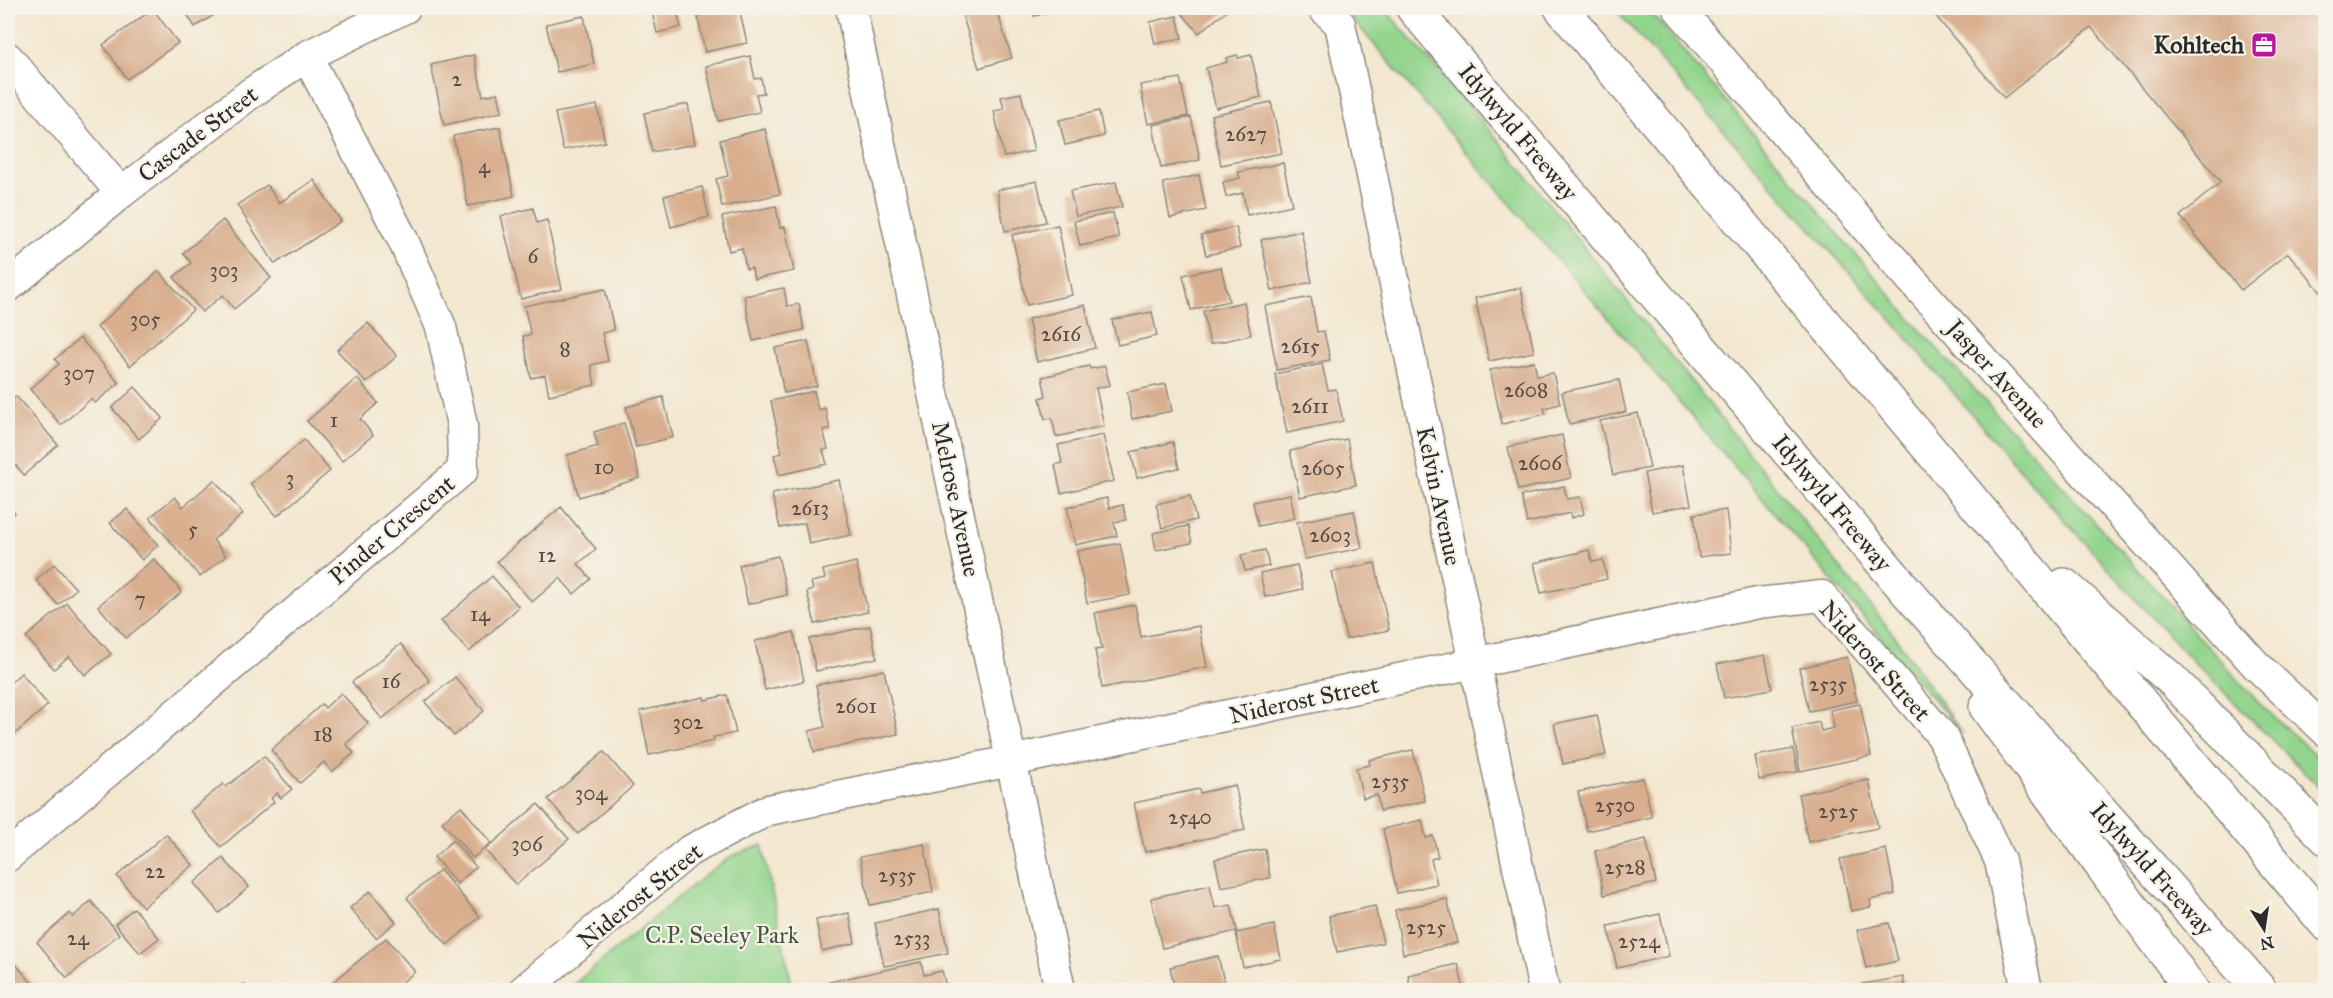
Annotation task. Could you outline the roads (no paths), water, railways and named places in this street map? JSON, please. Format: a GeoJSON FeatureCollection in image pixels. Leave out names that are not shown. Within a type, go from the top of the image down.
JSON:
{"type":"FeatureCollection","features":[{"type":"Feature","properties":{"kind":"highway","name":"Idylwyld Freeway"},"geometry":{"type":"LineString","coordinates":[[1413,8],[1909,594],[2260,990]]}},
{"type":"Feature","properties":{"kind":"highway"},"geometry":{"type":"LineString","coordinates":[[1561,8],[2325,924]]}},
{"type":"Feature","properties":{"kind":"highway"},"geometry":{"type":"LineString","coordinates":[[1985,515],[2172,680],[2325,838]]}},
{"type":"Feature","properties":{"kind":"highway"},"geometry":{"type":"LineString","coordinates":[[1909,594],[2011,744],[2192,990]]}},
{"type":"Feature","properties":{"kind":"street","name":"Cascade Street"},"geometry":{"type":"LineString","coordinates":[[8,287],[121,193],[251,93],[308,56],[405,8]]}},
{"type":"Feature","properties":{"kind":"street","name":"Melrose Avenue"},"geometry":{"type":"LineString","coordinates":[[851,8],[1060,990]]}},
{"type":"Feature","properties":{"kind":"street","name":"Kelvin Avenue"},"geometry":{"type":"LineString","coordinates":[[1323,8],[1340,24],[1544,990]]}},
{"type":"Feature","properties":{"kind":"street","name":"Jasper Avenue"},"geometry":{"type":"LineString","coordinates":[[1678,8],[1885,250],[2248,657],[2325,731]]}},
{"type":"Feature","properties":{"kind":"street","name":"Pinder Crescent"},"geometry":{"type":"LineString","coordinates":[[8,856],[463,470],[462,425],[441,327],[403,240],[308,56]]}},
{"type":"Feature","properties":{"kind":"street"},"geometry":{"type":"LineString","coordinates":[[8,58],[121,193]]}},
{"type":"Feature","properties":{"kind":"street","name":"Niderost Street"},"geometry":{"type":"LineString","coordinates":[[524,990],[688,851],[768,810],[1758,603],[1822,596],[1942,736],[2000,861],[2027,990]]}},
{"type":"Feature","properties":{"kind":"place","name":"Kohltech"},"geometry":{"type":"Point","coordinates":[2264,45]}},
{"type":"Feature","properties":{"kind":"park label","name":"C.P. Seeley Park"},"geometry":{"type":"Point","coordinates":[722,935]}}]}
